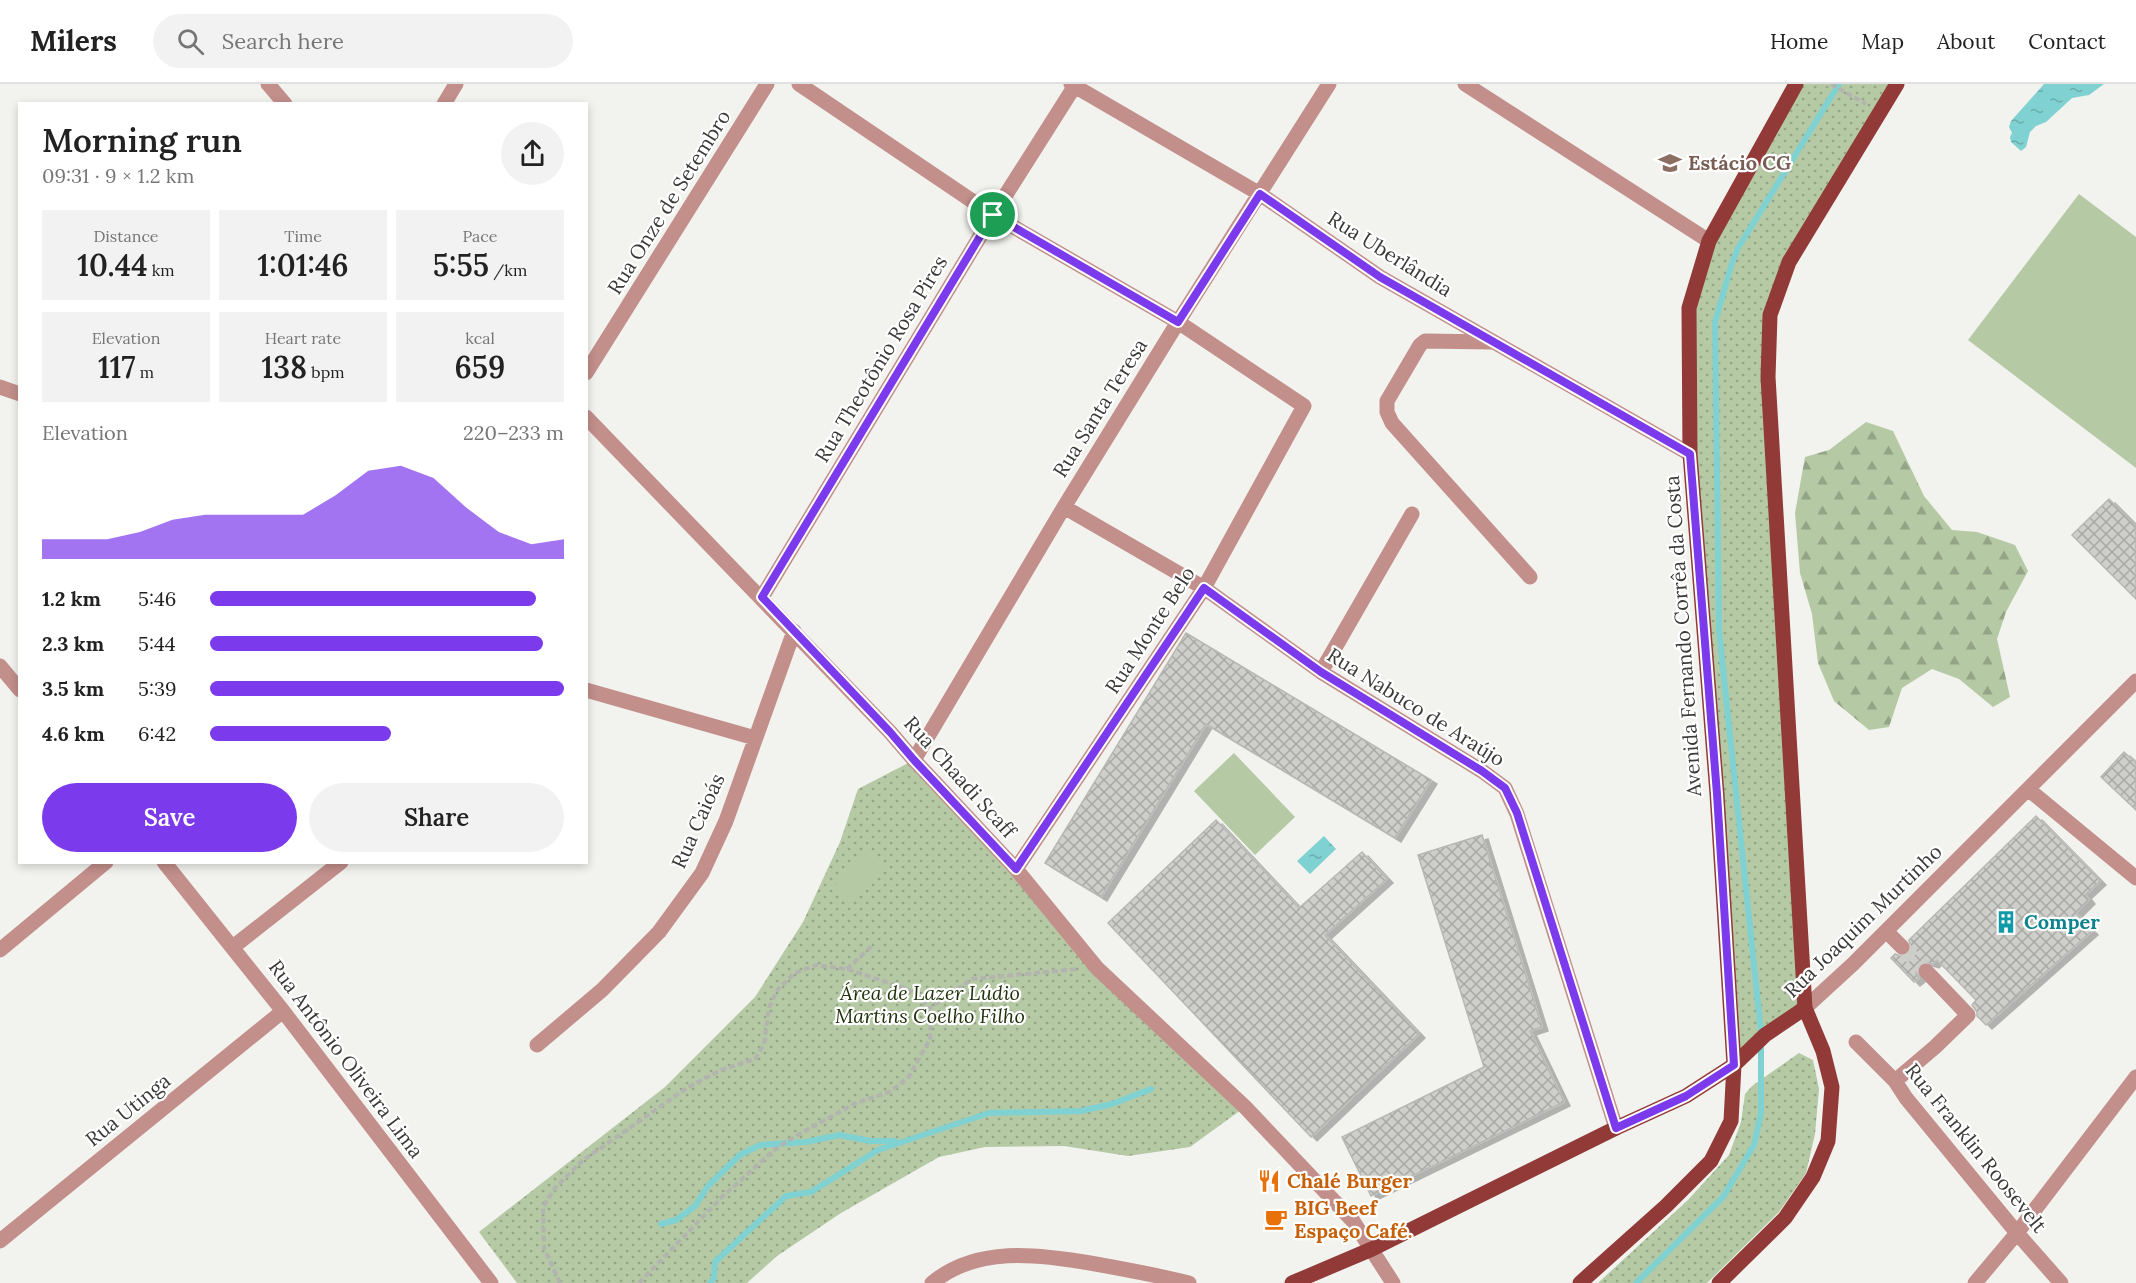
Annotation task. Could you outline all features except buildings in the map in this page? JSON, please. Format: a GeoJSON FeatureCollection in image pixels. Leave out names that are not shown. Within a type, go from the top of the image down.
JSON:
{"type":"FeatureCollection","features":[{"type":"Feature","properties":{"kind":"main road","name":"Avenida Fernando Corrêa da Costa"},"geometry":{"type":"LineString","coordinates":[[1580,1283],[1666,1206],[1711,1161],[1731,1121],[1734,1065],[1718,806],[1690,454],[1689,308],[1709,241],[1796,84]]}},
{"type":"Feature","properties":{"kind":"main road"},"geometry":{"type":"LineString","coordinates":[[1719,1283],[1785,1218],[1813,1177],[1828,1141],[1832,1087],[1822,1051],[1800,1011],[1768,376],[1770,315],[1789,262],[1897,84]]}},
{"type":"Feature","properties":{"kind":"main road","name":"Rua Joaquim Murtinho"},"geometry":{"type":"LineString","coordinates":[[1292,1283],[1372,1249],[1616,1128],[1686,1096],[1734,1065],[1766,1035],[1800,1011]]}},
{"type":"Feature","properties":{"kind":"street"},"geometry":{"type":"LineString","coordinates":[[268,84],[283,102]]}},
{"type":"Feature","properties":{"kind":"street"},"geometry":{"type":"LineString","coordinates":[[445,102],[456,84]]}},
{"type":"Feature","properties":{"kind":"street","name":"Rua Onze de Setembro"},"geometry":{"type":"LineString","coordinates":[[588,370],[767,84]]}},
{"type":"Feature","properties":{"kind":"street"},"geometry":{"type":"LineString","coordinates":[[799,84],[993,215],[1178,322]]}},
{"type":"Feature","properties":{"kind":"street","name":"Rua Santa Teresa"},"geometry":{"type":"LineString","coordinates":[[914,760],[1064,507],[1329,84]]}},
{"type":"Feature","properties":{"kind":"street"},"geometry":{"type":"LineString","coordinates":[[1465,84],[1709,241]]}},
{"type":"Feature","properties":{"kind":"street","name":"Rua Theotônio Rosa Pires"},"geometry":{"type":"LineString","coordinates":[[762,597],[1074,85]]}},
{"type":"Feature","properties":{"kind":"street","name":"Rua Uberlândia"},"geometry":{"type":"LineString","coordinates":[[1074,85],[1260,194],[1380,277],[1690,454]]}},
{"type":"Feature","properties":{"kind":"street","name":"Rua Monte Belo"},"geometry":{"type":"LineString","coordinates":[[1016,869],[1204,588],[1304,406],[1178,322]]}},
{"type":"Feature","properties":{"kind":"street"},"geometry":{"type":"LineString","coordinates":[[1495,342],[1425,342],[1420,345],[1387,401],[1387,412],[1392,423],[1530,577]]}},
{"type":"Feature","properties":{"kind":"street"},"geometry":{"type":"LineString","coordinates":[[0,387],[18,392]]}},
{"type":"Feature","properties":{"kind":"street","name":"Rua Chaadi Scaff"},"geometry":{"type":"LineString","coordinates":[[588,419],[890,732],[1016,869],[1097,968],[1245,1107],[1353,1221],[1393,1283]]}},
{"type":"Feature","properties":{"kind":"street","name":"Rua Nabuco de Araújo"},"geometry":{"type":"LineString","coordinates":[[1064,507],[1204,588],[1321,672],[1482,771],[1505,788],[1517,813],[1616,1128]]}},
{"type":"Feature","properties":{"kind":"street"},"geometry":{"type":"LineString","coordinates":[[1321,672],[1412,514]]}},
{"type":"Feature","properties":{"kind":"street","name":"Rua Caioás"},"geometry":{"type":"LineString","coordinates":[[537,1045],[602,990],[659,932],[702,873],[726,821],[794,632]]}},
{"type":"Feature","properties":{"kind":"street"},"geometry":{"type":"LineString","coordinates":[[0,666],[18,688]]}},
{"type":"Feature","properties":{"kind":"street","name":"Rua Joaquim Murtinho"},"geometry":{"type":"LineString","coordinates":[[1800,1011],[1886,931],[2136,681]]}},
{"type":"Feature","properties":{"kind":"street"},"geometry":{"type":"LineString","coordinates":[[588,691],[755,738]]}},
{"type":"Feature","properties":{"kind":"street"},"geometry":{"type":"LineString","coordinates":[[2028,789],[2136,878]]}},
{"type":"Feature","properties":{"kind":"street"},"geometry":{"type":"LineString","coordinates":[[0,950],[104,864]]}},
{"type":"Feature","properties":{"kind":"street","name":"Rua Antônio Oliveira Lima"},"geometry":{"type":"LineString","coordinates":[[166,864],[283,1011],[491,1283]]}},
{"type":"Feature","properties":{"kind":"street"},"geometry":{"type":"LineString","coordinates":[[233,948],[338,864]]}},
{"type":"Feature","properties":{"kind":"street"},"geometry":{"type":"LineString","coordinates":[[1886,931],[1902,947]]}},
{"type":"Feature","properties":{"kind":"street"},"geometry":{"type":"LineString","coordinates":[[1895,1081],[1968,1015],[1926,971]]}},
{"type":"Feature","properties":{"kind":"street","name":"Rua Utinga"},"geometry":{"type":"LineString","coordinates":[[0,1241],[283,1011]]}},
{"type":"Feature","properties":{"kind":"street","name":"Rua Franklin Roosevelt"},"geometry":{"type":"LineString","coordinates":[[1856,1042],[1895,1081],[1906,1098],[2061,1283]]}},
{"type":"Feature","properties":{"kind":"street"},"geometry":{"type":"LineString","coordinates":[[1975,1283],[2017,1233],[2136,1077]]}},
{"type":"Feature","properties":{"kind":"street"},"geometry":{"type":"LineString","coordinates":[[932,1283],[941,1275],[974,1261],[1011,1254],[1046,1256],[1136,1277],[1189,1283]]}},
{"type":"Feature","properties":{"kind":"path"},"geometry":{"type":"LineString","coordinates":[[1831,84],[1879,112]]}},
{"type":"Feature","properties":{"kind":"path"},"geometry":{"type":"LineString","coordinates":[[847,969],[874,944]]}},
{"type":"Feature","properties":{"kind":"path"},"geometry":{"type":"LineString","coordinates":[[560,1283],[544,1248],[543,1207],[555,1188],[582,1161],[687,1088],[721,1071],[755,1059],[764,1044],[769,1008],[778,989],[795,973],[816,965],[847,969],[907,989],[922,1000],[931,1018],[930,1039],[908,1078],[889,1092],[856,1103],[774,1150],[722,1197],[639,1283]]}},
{"type":"Feature","properties":{"kind":"path"},"geometry":{"type":"LineString","coordinates":[[927,1010],[972,979],[1097,968]]}},
{"type":"Feature","properties":{"kind":"green space"},"geometry":{"type":"Polygon","coordinates":[[[1796,84],[1897,84],[1789,262],[1770,315],[1805,1008],[1734,1065],[1688,349],[1709,241],[1796,84]]]}},
{"type":"Feature","properties":{"kind":"green space"},"geometry":{"type":"Polygon","coordinates":[[[2079,194],[2136,237],[2136,468],[1968,340],[2079,194]]]}},
{"type":"Feature","properties":{"kind":"green space"},"geometry":{"type":"Polygon","coordinates":[[[1866,422],[1893,431],[1924,496],[1952,530],[1977,532],[2015,545],[2028,571],[2006,612],[1997,639],[2010,697],[1993,707],[1959,679],[1932,669],[1902,688],[1889,727],[1869,730],[1834,701],[1818,663],[1812,614],[1800,573],[1795,513],[1805,457],[1829,450],[1866,422]]]}},
{"type":"Feature","properties":{"kind":"green space"},"geometry":{"type":"Polygon","coordinates":[[[1234,753],[1295,817],[1255,855],[1194,791],[1234,753]]]}},
{"type":"Feature","properties":{"kind":"green space","name":"Área de Lazer Lúdio Martins Coelho Filho"},"geometry":{"type":"Polygon","coordinates":[[[914,760],[1097,968],[1245,1107],[1190,1147],[1128,1156],[1064,1146],[985,1147],[939,1157],[841,1213],[777,1256],[747,1283],[517,1283],[479,1232],[665,1087],[755,997],[803,922],[840,842],[858,789],[914,760]]]}},
{"type":"Feature","properties":{"kind":"green space"},"geometry":{"type":"Polygon","coordinates":[[[864,848],[884,863],[851,905],[832,890],[864,848]]]}},
{"type":"Feature","properties":{"kind":"green space"},"geometry":{"type":"Polygon","coordinates":[[[1799,1053],[1813,1060],[1819,1089],[1815,1134],[1806,1173],[1779,1212],[1707,1283],[1598,1283],[1688,1200],[1729,1155],[1741,1122],[1745,1094],[1752,1086],[1799,1053]]]}},
{"type":"Feature","properties":{"kind":"water"},"geometry":{"type":"Polygon","coordinates":[[[2044,84],[2104,84],[2089,95],[2072,98],[2046,122],[2036,126],[2030,132],[2026,147],[2021,151],[2011,142],[2012,133],[2009,127],[2011,121],[2044,84]]]}},
{"type":"Feature","properties":{"kind":"water"},"geometry":{"type":"Polygon","coordinates":[[[1324,836],[1336,849],[1310,874],[1297,861],[1324,836]]]}},
{"type":"Feature","properties":{"kind":"waterway"},"geometry":{"type":"LineString","coordinates":[[1636,1283],[1723,1197],[1754,1145],[1761,1113],[1761,1032],[1719,630],[1715,322],[1738,248],[1839,84]]}},
{"type":"Feature","properties":{"kind":"waterway"},"geometry":{"type":"LineString","coordinates":[[710,1283],[714,1278],[715,1262],[786,1196],[811,1192],[878,1150],[989,1113],[1081,1111],[1112,1104],[1151,1089]]}},
{"type":"Feature","properties":{"kind":"waterway"},"geometry":{"type":"LineString","coordinates":[[661,1224],[676,1220],[695,1206],[708,1186],[740,1155],[760,1145],[806,1142],[839,1135],[870,1141],[895,1141]]}},
{"type":"Feature","properties":{"kind":"tunnel"},"geometry":{"type":"LineString","coordinates":[[1902,947],[1926,971]]}},
{"type":"Feature","properties":{"kind":"place","name":"Estácio CG"},"geometry":{"type":"Point","coordinates":[1670,163]}},
{"type":"Feature","properties":{"kind":"place","name":"Comper"},"geometry":{"type":"Point","coordinates":[2006,922]}},
{"type":"Feature","properties":{"kind":"place","name":"Chalé Burger"},"geometry":{"type":"Point","coordinates":[1269,1181]}},
{"type":"Feature","properties":{"kind":"place","name":"BIG Beef Espaço Café."},"geometry":{"type":"Point","coordinates":[1276,1219]}},
{"type":"Feature","properties":{"kind":"route"},"geometry":{"type":"LineString","coordinates":[[1260,194],[1380,277],[1690,454],[1717,794],[1734,1065],[1686,1096],[1616,1128],[1517,813],[1505,788],[1482,771],[1321,672],[1204,588],[1016,869],[762,597],[993,215],[1178,322],[1260,194]]}}]}
